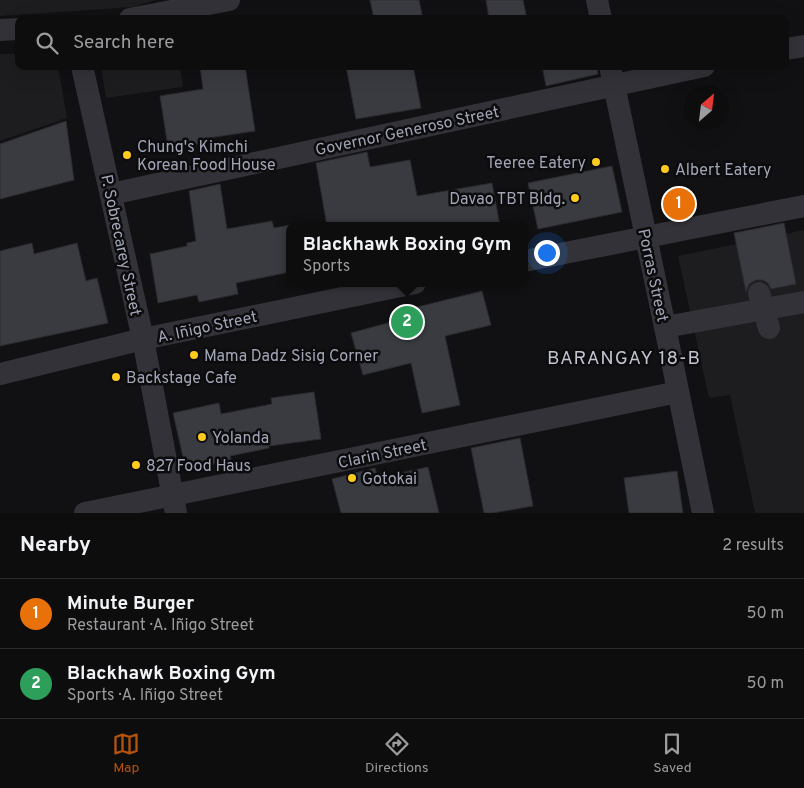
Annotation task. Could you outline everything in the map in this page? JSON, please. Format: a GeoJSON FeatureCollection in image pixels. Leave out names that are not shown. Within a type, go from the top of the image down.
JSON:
{"type":"FeatureCollection","features":[{"type":"Feature","properties":{"kind":"street"},"geometry":{"type":"LineString","coordinates":[[148,10],[229,0]]}},
{"type":"Feature","properties":{"kind":"street"},"geometry":{"type":"LineString","coordinates":[[597,0],[600,15]]}},
{"type":"Feature","properties":{"kind":"street"},"geometry":{"type":"LineString","coordinates":[[0,30],[15,29]]}},
{"type":"Feature","properties":{"kind":"street"},"geometry":{"type":"LineString","coordinates":[[789,48],[804,46]]}},
{"type":"Feature","properties":{"kind":"street","name":"P. Sobrecarey Street"},"geometry":{"type":"LineString","coordinates":[[83,70],[143,339],[174,505]]}},
{"type":"Feature","properties":{"kind":"street","name":"Governor Generoso Street"},"geometry":{"type":"LineString","coordinates":[[111,194],[612,76],[667,70]]}},
{"type":"Feature","properties":{"kind":"street","name":"Porras Street"},"geometry":{"type":"LineString","coordinates":[[612,76],[666,327],[703,513]]}},
{"type":"Feature","properties":{"kind":"street"},"geometry":{"type":"LineString","coordinates":[[528,260],[804,206]]}},
{"type":"Feature","properties":{"kind":"street","name":"A. Iñigo Street"},"geometry":{"type":"LineString","coordinates":[[0,374],[143,339],[396,287]]}},
{"type":"Feature","properties":{"kind":"street"},"geometry":{"type":"LineString","coordinates":[[666,327],[804,302]]}},
{"type":"Feature","properties":{"kind":"street","name":"Clarin Street"},"geometry":{"type":"LineString","coordinates":[[85,513],[174,505],[678,392]]}},
{"type":"Feature","properties":{"kind":"shaded area"},"geometry":{"type":"Polygon","coordinates":[[[0,0],[155,0],[134,7],[0,16],[0,0]]]}},
{"type":"Feature","properties":{"kind":"shaded area"},"geometry":{"type":"Polygon","coordinates":[[[0,54],[15,54],[15,70],[59,70],[67,118],[0,141],[0,54]]]}},
{"type":"Feature","properties":{"kind":"shaded area"},"geometry":{"type":"Polygon","coordinates":[[[102,70],[181,70],[183,87],[106,98],[102,70]]]}},
{"type":"Feature","properties":{"kind":"shaded area"},"geometry":{"type":"Polygon","coordinates":[[[804,230],[804,513],[755,513],[730,395],[709,398],[678,256],[804,230]]]}},
{"type":"Feature","properties":{"kind":"building"},"geometry":{"type":"Polygon","coordinates":[[[370,0],[419,0],[422,15],[373,15],[370,0]]]}},
{"type":"Feature","properties":{"kind":"building"},"geometry":{"type":"Polygon","coordinates":[[[486,0],[523,0],[526,15],[488,15],[486,0]]]}},
{"type":"Feature","properties":{"kind":"building"},"geometry":{"type":"Polygon","coordinates":[[[201,70],[246,70],[255,131],[208,138],[209,143],[168,147],[160,96],[203,89],[201,70]]]}},
{"type":"Feature","properties":{"kind":"building"},"geometry":{"type":"Polygon","coordinates":[[[347,70],[414,70],[421,108],[356,119],[347,70]]]}},
{"type":"Feature","properties":{"kind":"building"},"geometry":{"type":"Polygon","coordinates":[[[543,70],[598,70],[598,74],[546,86],[543,70]]]}},
{"type":"Feature","properties":{"kind":"building"},"geometry":{"type":"Polygon","coordinates":[[[66,121],[74,180],[0,199],[0,144],[66,121]]]}},
{"type":"Feature","properties":{"kind":"building"},"geometry":{"type":"Polygon","coordinates":[[[367,152],[370,167],[410,160],[417,196],[492,183],[499,222],[326,222],[316,163],[367,152]]]}},
{"type":"Feature","properties":{"kind":"building","name":"Davao TBT Bldg."},"geometry":{"type":"Polygon","coordinates":[[[612,166],[622,212],[538,229],[528,183],[612,166]]]}},
{"type":"Feature","properties":{"kind":"building"},"geometry":{"type":"Polygon","coordinates":[[[220,184],[227,229],[272,221],[274,228],[286,226],[286,273],[236,283],[238,294],[199,302],[197,295],[158,303],[150,254],[187,246],[187,243],[196,241],[189,191],[220,184]]]}},
{"type":"Feature","properties":{"kind":"building"},"geometry":{"type":"Polygon","coordinates":[[[784,223],[796,284],[771,289],[768,283],[763,280],[756,280],[749,284],[746,292],[734,233],[784,223]]]}},
{"type":"Feature","properties":{"kind":"building"},"geometry":{"type":"Polygon","coordinates":[[[32,243],[34,254],[77,243],[86,281],[97,278],[108,323],[0,346],[0,251],[32,243]]]}},
{"type":"Feature","properties":{"kind":"building"},"geometry":{"type":"Polygon","coordinates":[[[482,291],[491,325],[445,336],[460,405],[422,413],[411,363],[363,375],[351,333],[395,321],[393,313],[482,291]]]}},
{"type":"Feature","properties":{"kind":"building"},"geometry":{"type":"Polygon","coordinates":[[[314,392],[321,439],[269,446],[269,448],[230,456],[231,460],[186,470],[173,413],[219,403],[221,414],[272,404],[271,398],[314,392]]]}},
{"type":"Feature","properties":{"kind":"building"},"geometry":{"type":"Polygon","coordinates":[[[520,438],[533,506],[484,513],[471,448],[520,438]]]}},
{"type":"Feature","properties":{"kind":"building"},"geometry":{"type":"Polygon","coordinates":[[[428,467],[439,513],[341,513],[332,479],[375,468],[378,478],[428,467]]]}},
{"type":"Feature","properties":{"kind":"building"},"geometry":{"type":"Polygon","coordinates":[[[677,471],[683,513],[629,513],[624,478],[677,471]]]}},
{"type":"Feature","properties":{"kind":"place","name":"Chung's Kimchi Korean Food House"},"geometry":{"type":"Point","coordinates":[127,155]}},
{"type":"Feature","properties":{"kind":"place","name":"Teeree Eatery"},"geometry":{"type":"Point","coordinates":[596,162]}},
{"type":"Feature","properties":{"kind":"place","name":"Albert Eatery"},"geometry":{"type":"Point","coordinates":[665,169]}},
{"type":"Feature","properties":{"kind":"place","name":"Davao TBT Bldg."},"geometry":{"type":"Point","coordinates":[575,198]}},
{"type":"Feature","properties":{"kind":"place","name":"Minute Burger"},"geometry":{"type":"Point","coordinates":[679,204]}},
{"type":"Feature","properties":{"kind":"place","name":"Blackhawk Boxing Gym"},"geometry":{"type":"Point","coordinates":[407,322]}},
{"type":"Feature","properties":{"kind":"place","name":"Mama Dadz Sisig Corner"},"geometry":{"type":"Point","coordinates":[194,355]}},
{"type":"Feature","properties":{"kind":"place","name":"Backstage Cafe"},"geometry":{"type":"Point","coordinates":[116,377]}},
{"type":"Feature","properties":{"kind":"place","name":"Yolanda"},"geometry":{"type":"Point","coordinates":[202,437]}},
{"type":"Feature","properties":{"kind":"place","name":"827 Food Haus"},"geometry":{"type":"Point","coordinates":[136,465]}},
{"type":"Feature","properties":{"kind":"place","name":"Gotokai"},"geometry":{"type":"Point","coordinates":[352,478]}},
{"type":"Feature","properties":{"kind":"district","name":"BARANGAY 18-B"},"geometry":{"type":"Point","coordinates":[624,357]}}]}
